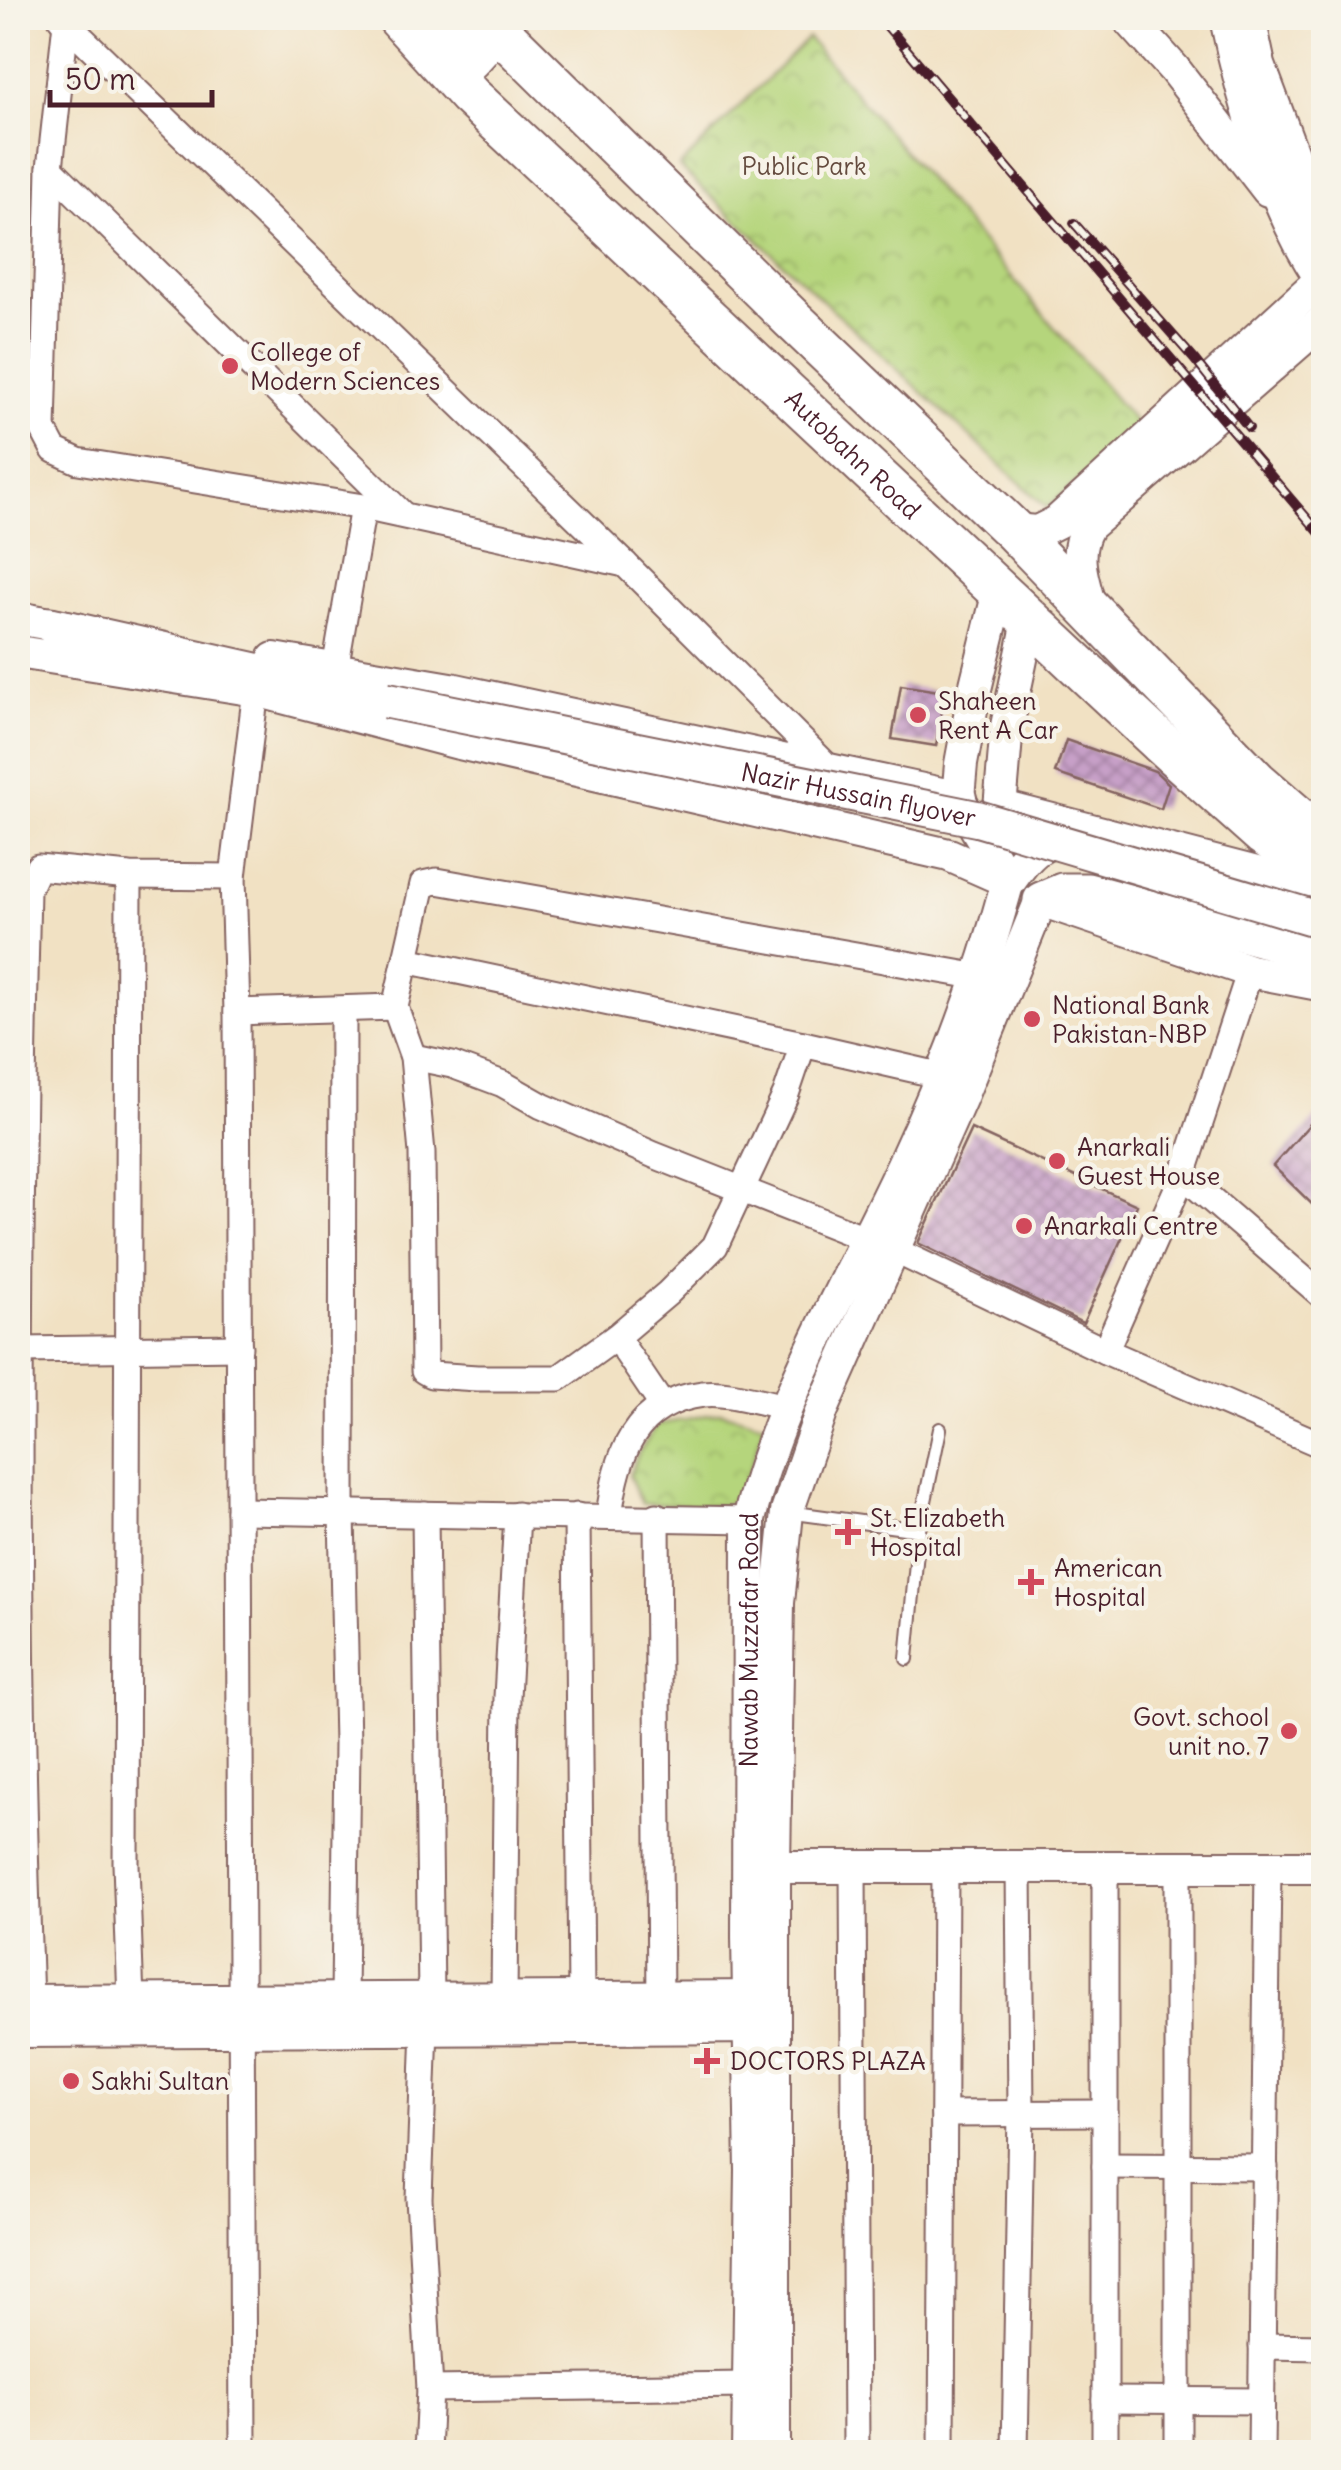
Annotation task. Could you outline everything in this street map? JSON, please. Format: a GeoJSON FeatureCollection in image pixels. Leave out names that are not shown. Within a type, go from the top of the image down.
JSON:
{"type":"FeatureCollection","features":[{"type":"Feature","properties":{"kind":"highway","name":"Autobahn Road"},"geometry":{"type":"LineString","coordinates":[[399,18],[469,96],[1029,621],[1263,834],[1324,874]]}},
{"type":"Feature","properties":{"kind":"highway"},"geometry":{"type":"LineString","coordinates":[[409,18],[466,61],[478,50],[479,42],[452,18]]}},
{"type":"Feature","properties":{"kind":"highway"},"geometry":{"type":"LineString","coordinates":[[486,18],[1013,530],[1256,780],[1324,840]]}},
{"type":"Feature","properties":{"kind":"highway"},"geometry":{"type":"LineString","coordinates":[[628,244],[622,211],[499,92],[500,84],[509,74],[516,74],[630,183],[676,204]]}},
{"type":"Feature","properties":{"kind":"main road"},"geometry":{"type":"LineString","coordinates":[[34,621],[386,700]]}},
{"type":"Feature","properties":{"kind":"main road"},"geometry":{"type":"LineString","coordinates":[[256,690],[386,700]]}},
{"type":"Feature","properties":{"kind":"main road","name":"Nazir Hussain flyover"},"geometry":{"type":"LineString","coordinates":[[386,700],[979,819],[1324,922]]}},
{"type":"Feature","properties":{"kind":"main road"},"geometry":{"type":"LineString","coordinates":[[1000,808],[1324,892]]}},
{"type":"Feature","properties":{"kind":"main road"},"geometry":{"type":"LineString","coordinates":[[1008,881],[1031,850],[1043,842],[1066,837],[1117,836]]}},
{"type":"Feature","properties":{"kind":"main road"},"geometry":{"type":"LineString","coordinates":[[1042,900],[1062,891],[1088,891],[1324,956]]}},
{"type":"Feature","properties":{"kind":"street"},"geometry":{"type":"LineString","coordinates":[[1013,530],[1037,532],[1058,522],[1322,280],[1283,209],[1174,69],[1128,18]]}},
{"type":"Feature","properties":{"kind":"street"},"geometry":{"type":"LineString","coordinates":[[1226,18],[1236,67],[1283,209]]}},
{"type":"Feature","properties":{"kind":"street"},"geometry":{"type":"LineString","coordinates":[[1250,18],[1260,64],[1324,238]]}},
{"type":"Feature","properties":{"kind":"street"},"geometry":{"type":"LineString","coordinates":[[63,20],[50,168],[43,429],[54,450],[78,461],[403,515],[625,564]]}},
{"type":"Feature","properties":{"kind":"street"},"geometry":{"type":"LineString","coordinates":[[63,20],[625,564],[831,770]]}},
{"type":"Feature","properties":{"kind":"street"},"geometry":{"type":"LineString","coordinates":[[50,168],[403,515]]}},
{"type":"Feature","properties":{"kind":"street"},"geometry":{"type":"LineString","coordinates":[[1090,607],[1078,562],[1081,538],[1088,526],[1324,320]]}},
{"type":"Feature","properties":{"kind":"street"},"geometry":{"type":"LineString","coordinates":[[335,670],[363,508]]}},
{"type":"Feature","properties":{"kind":"street"},"geometry":{"type":"LineString","coordinates":[[999,591],[974,689],[958,798],[1008,881]]}},
{"type":"Feature","properties":{"kind":"street"},"geometry":{"type":"LineString","coordinates":[[34,621],[450,688],[958,798],[1000,808],[1031,850]]}},
{"type":"Feature","properties":{"kind":"street"},"geometry":{"type":"LineString","coordinates":[[1000,808],[1007,726],[1029,621]]}},
{"type":"Feature","properties":{"kind":"street"},"geometry":{"type":"LineString","coordinates":[[18,652],[256,690],[459,744],[950,855],[1008,881]]}},
{"type":"Feature","properties":{"kind":"street"},"geometry":{"type":"LineString","coordinates":[[244,2452],[237,1012],[233,877],[256,690]]}},
{"type":"Feature","properties":{"kind":"street"},"geometry":{"type":"LineString","coordinates":[[22,2011],[22,1105],[28,890],[38,866],[129,876],[233,877]]}},
{"type":"Feature","properties":{"kind":"street"},"geometry":{"type":"LineString","coordinates":[[129,876],[126,1864],[131,2000]]}},
{"type":"Feature","properties":{"kind":"street"},"geometry":{"type":"LineString","coordinates":[[803,1044],[786,1094],[715,1246],[668,1293],[559,1378],[477,1378],[431,1375],[424,1371],[422,1152],[413,1057],[395,1007],[423,884],[430,881],[980,977]]}},
{"type":"Feature","properties":{"kind":"street","name":"Nawab Muzzafar Road"},"geometry":{"type":"LineString","coordinates":[[748,2452],[752,2172],[774,1866],[778,1602],[787,1512],[904,1162],[944,1076],[980,977],[1008,881]]}},
{"type":"Feature","properties":{"kind":"street"},"geometry":{"type":"LineString","coordinates":[[1042,900],[1250,971],[1324,985]]}},
{"type":"Feature","properties":{"kind":"street","name":"Nawab Muzzafar Road"},"geometry":{"type":"LineString","coordinates":[[774,2452],[749,1520],[761,1468],[788,1406],[962,1097],[1042,900]]}},
{"type":"Feature","properties":{"kind":"street"},"geometry":{"type":"LineString","coordinates":[[406,960],[944,1076]]}},
{"type":"Feature","properties":{"kind":"street"},"geometry":{"type":"LineString","coordinates":[[1105,1350],[1183,1175],[1250,971]]}},
{"type":"Feature","properties":{"kind":"street"},"geometry":{"type":"LineString","coordinates":[[237,1012],[395,1007]]}},
{"type":"Feature","properties":{"kind":"street"},"geometry":{"type":"LineString","coordinates":[[343,1010],[342,1513],[347,1744],[344,2000]]}},
{"type":"Feature","properties":{"kind":"street"},"geometry":{"type":"LineString","coordinates":[[413,1057],[452,1065],[503,1084],[542,1106],[740,1190],[878,1243],[1105,1350],[1324,1446]]}},
{"type":"Feature","properties":{"kind":"street"},"geometry":{"type":"LineString","coordinates":[[1183,1175],[1324,1297]]}},
{"type":"Feature","properties":{"kind":"street"},"geometry":{"type":"LineString","coordinates":[[616,1337],[662,1405]]}},
{"type":"Feature","properties":{"kind":"street"},"geometry":{"type":"LineString","coordinates":[[22,1350],[238,1347]]}},
{"type":"Feature","properties":{"kind":"street"},"geometry":{"type":"LineString","coordinates":[[609,1516],[614,1476],[626,1442],[662,1405],[706,1394],[788,1406]]}},
{"type":"Feature","properties":{"kind":"street"},"geometry":{"type":"LineString","coordinates":[[238,1511],[749,1520]]}},
{"type":"Feature","properties":{"kind":"street"},"geometry":{"type":"LineString","coordinates":[[426,1514],[428,2012],[419,2198],[430,2389],[427,2452]]}},
{"type":"Feature","properties":{"kind":"street"},"geometry":{"type":"LineString","coordinates":[[504,1998],[508,1697],[517,1515]]}},
{"type":"Feature","properties":{"kind":"street"},"geometry":{"type":"LineString","coordinates":[[576,1516],[581,1998]]}},
{"type":"Feature","properties":{"kind":"street"},"geometry":{"type":"LineString","coordinates":[[657,1516],[660,2012]]}},
{"type":"Feature","properties":{"kind":"street"},"geometry":{"type":"LineString","coordinates":[[774,1866],[1324,1867]]}},
{"type":"Feature","properties":{"kind":"street"},"geometry":{"type":"LineString","coordinates":[[853,1867],[856,2452]]}},
{"type":"Feature","properties":{"kind":"street"},"geometry":{"type":"LineString","coordinates":[[942,2452],[945,1867]]}},
{"type":"Feature","properties":{"kind":"street"},"geometry":{"type":"LineString","coordinates":[[1016,2452],[1019,1867]]}},
{"type":"Feature","properties":{"kind":"street"},"geometry":{"type":"LineString","coordinates":[[1105,1867],[1105,2452]]}},
{"type":"Feature","properties":{"kind":"street"},"geometry":{"type":"LineString","coordinates":[[1178,1867],[1178,2452]]}},
{"type":"Feature","properties":{"kind":"street"},"geometry":{"type":"LineString","coordinates":[[1261,2452],[1268,1867]]}},
{"type":"Feature","properties":{"kind":"street"},"geometry":{"type":"LineString","coordinates":[[22,2011],[131,2000],[240,2015],[344,2000],[428,2012],[504,1998],[581,1998],[660,2012]]}},
{"type":"Feature","properties":{"kind":"street"},"geometry":{"type":"LineString","coordinates":[[22,2011],[240,2015],[762,2012]]}},
{"type":"Feature","properties":{"kind":"street"},"geometry":{"type":"LineString","coordinates":[[944,2114],[1105,2113]]}},
{"type":"Feature","properties":{"kind":"street"},"geometry":{"type":"LineString","coordinates":[[1105,2166],[1265,2166]]}},
{"type":"Feature","properties":{"kind":"street"},"geometry":{"type":"LineString","coordinates":[[1262,2346],[1324,2347]]}},
{"type":"Feature","properties":{"kind":"street"},"geometry":{"type":"LineString","coordinates":[[430,2389],[748,2385]]}},
{"type":"Feature","properties":{"kind":"street"},"geometry":{"type":"LineString","coordinates":[[1105,2400],[1262,2401]]}},
{"type":"Feature","properties":{"kind":"lane"},"geometry":{"type":"LineString","coordinates":[[907,1659],[919,1530],[940,1429]]}},
{"type":"Feature","properties":{"kind":"lane"},"geometry":{"type":"LineString","coordinates":[[787,1512],[919,1530]]}},
{"type":"Feature","properties":{"kind":"green space","name":"Public Park"},"geometry":{"type":"Polygon","coordinates":[[[808,38],[1140,428],[1047,508],[679,167],[808,38]]]}},
{"type":"Feature","properties":{"kind":"green space"},"geometry":{"type":"Polygon","coordinates":[[[721,1412],[765,1424],[742,1494],[723,1506],[642,1504],[629,1475],[657,1425],[721,1412]]]}},
{"type":"Feature","properties":{"kind":"building","name":"Shaheen Rent A Car"},"geometry":{"type":"Polygon","coordinates":[[[901,685],[945,692],[936,746],[892,739],[901,685]]]}},
{"type":"Feature","properties":{"kind":"building"},"geometry":{"type":"Polygon","coordinates":[[[1066,740],[1155,771],[1169,784],[1161,809],[1055,773],[1066,740]]]}},
{"type":"Feature","properties":{"kind":"building"},"geometry":{"type":"Polygon","coordinates":[[[1324,1108],[1324,1216],[1273,1166],[1324,1108]]]}},
{"type":"Feature","properties":{"kind":"building","name":"Anarkali Centre"},"geometry":{"type":"Polygon","coordinates":[[[971,1129],[1137,1205],[1083,1323],[918,1243],[971,1129]]]}},
{"type":"Feature","properties":{"kind":"railway"},"geometry":{"type":"LineString","coordinates":[[880,18],[1324,538]]}},
{"type":"Feature","properties":{"kind":"railway"},"geometry":{"type":"LineString","coordinates":[[1074,223],[1249,428]]}},
{"type":"Feature","properties":{"kind":"place","name":"College of Modern Sciences"},"geometry":{"type":"Point","coordinates":[230,366]}},
{"type":"Feature","properties":{"kind":"place","name":"Shaheen Rent A Car"},"geometry":{"type":"Point","coordinates":[918,715]}},
{"type":"Feature","properties":{"kind":"place","name":"National Bank Pakistan-NBP"},"geometry":{"type":"Point","coordinates":[1032,1019]}},
{"type":"Feature","properties":{"kind":"place","name":"Anarkali Guest House"},"geometry":{"type":"Point","coordinates":[1057,1161]}},
{"type":"Feature","properties":{"kind":"place","name":"Anarkali Centre"},"geometry":{"type":"Point","coordinates":[1024,1226]}},
{"type":"Feature","properties":{"kind":"place","name":"St. Elizabeth Hospital"},"geometry":{"type":"Point","coordinates":[848,1532]}},
{"type":"Feature","properties":{"kind":"place","name":"American Hospital"},"geometry":{"type":"Point","coordinates":[1031,1582]}},
{"type":"Feature","properties":{"kind":"place","name":"Govt. school unit no. 7"},"geometry":{"type":"Point","coordinates":[1289,1731]}},
{"type":"Feature","properties":{"kind":"place","name":"DOCTORS PLAZA"},"geometry":{"type":"Point","coordinates":[707,2061]}},
{"type":"Feature","properties":{"kind":"place","name":"Sakhi Sultan"},"geometry":{"type":"Point","coordinates":[71,2081]}}]}
